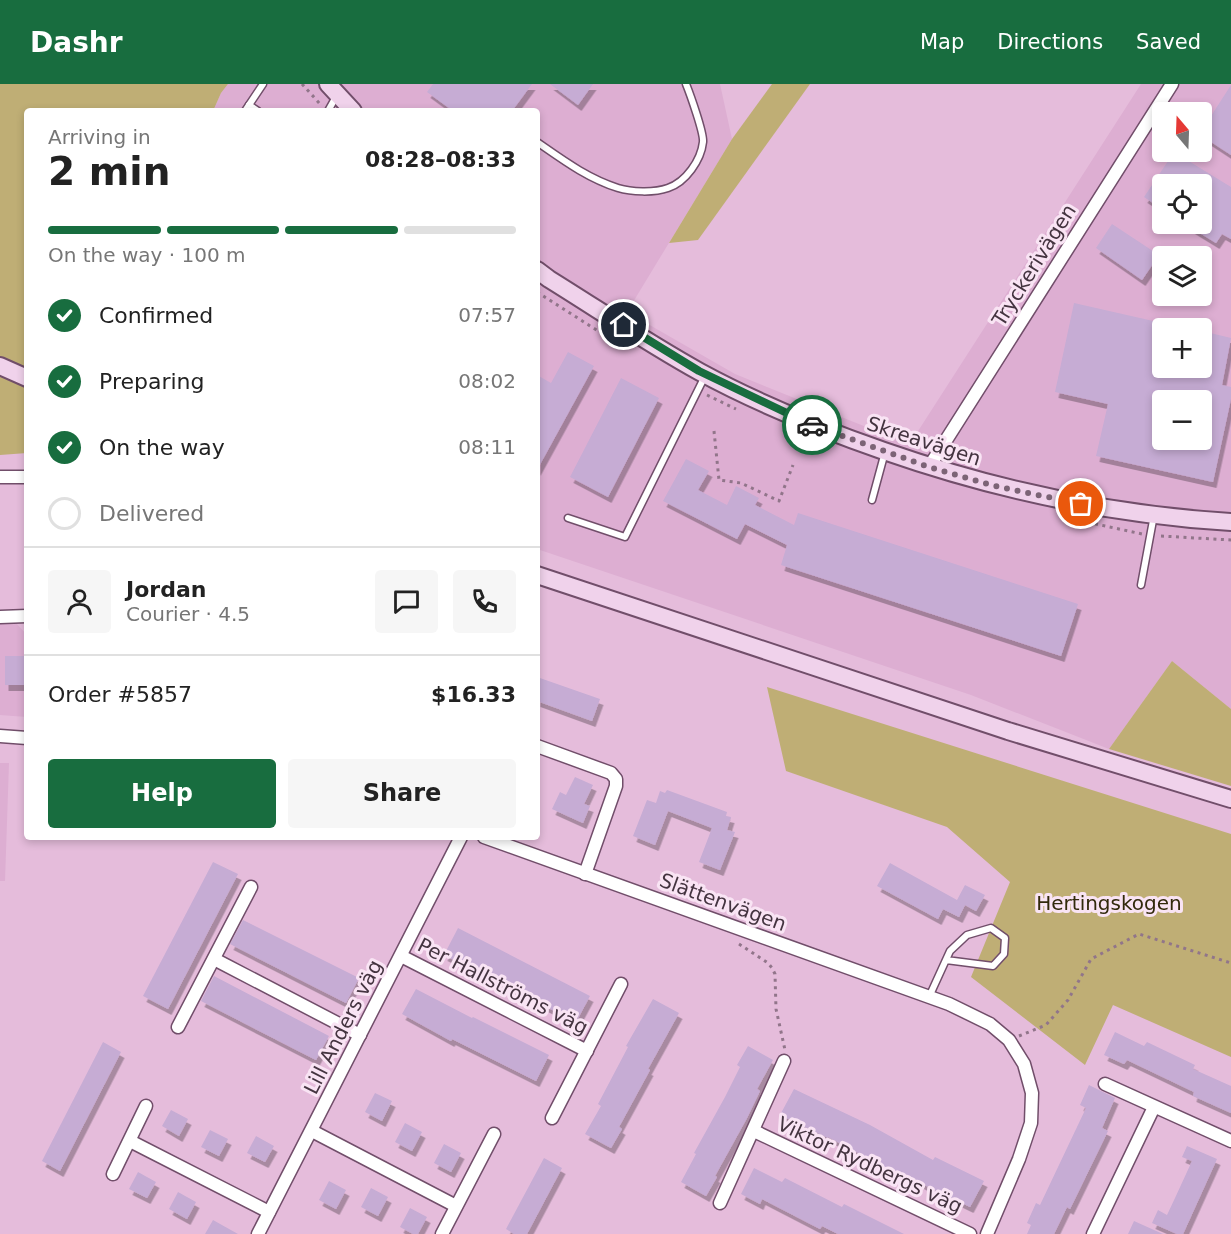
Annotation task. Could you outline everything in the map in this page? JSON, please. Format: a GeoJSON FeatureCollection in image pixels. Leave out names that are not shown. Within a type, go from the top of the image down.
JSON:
{"type":"FeatureCollection","features":[{"type":"Feature","properties":{"kind":"street","name":"Tryckerivägen"},"geometry":{"type":"LineString","coordinates":[[929,467],[1172,84]]}},
{"type":"Feature","properties":{"kind":"street"},"geometry":{"type":"LineString","coordinates":[[332,89],[350,108]]}},
{"type":"Feature","properties":{"kind":"street","name":"Skreavägen"},"geometry":{"type":"LineString","coordinates":[[540,272],[706,375],[787,415],[929,467],[995,486],[1070,502],[1154,515],[1231,522]]}},
{"type":"Feature","properties":{"kind":"street"},"geometry":{"type":"LineString","coordinates":[[0,366],[24,377]]}},
{"type":"Feature","properties":{"kind":"street"},"geometry":{"type":"LineString","coordinates":[[0,477],[24,477]]}},
{"type":"Feature","properties":{"kind":"street"},"geometry":{"type":"LineString","coordinates":[[540,576],[1008,731],[1231,799]]}},
{"type":"Feature","properties":{"kind":"street"},"geometry":{"type":"LineString","coordinates":[[0,618],[24,616]]}},
{"type":"Feature","properties":{"kind":"street"},"geometry":{"type":"LineString","coordinates":[[0,736],[24,738]]}},
{"type":"Feature","properties":{"kind":"street"},"geometry":{"type":"LineString","coordinates":[[540,747],[611,773],[616,779],[616,786],[585,874]]}},
{"type":"Feature","properties":{"kind":"street","name":"Lill Anders väg"},"geometry":{"type":"LineString","coordinates":[[258,1234],[459,840]]}},
{"type":"Feature","properties":{"kind":"street","name":"Slättenvägen"},"geometry":{"type":"LineString","coordinates":[[492,840],[949,1004],[990,1024],[1010,1040]]}},
{"type":"Feature","properties":{"kind":"street"},"geometry":{"type":"LineString","coordinates":[[178,1027],[250,887]]}},
{"type":"Feature","properties":{"kind":"street","name":"Per Hallströms väg"},"geometry":{"type":"LineString","coordinates":[[401,956],[587,1051]]}},
{"type":"Feature","properties":{"kind":"street"},"geometry":{"type":"LineString","coordinates":[[214,959],[360,1035]]}},
{"type":"Feature","properties":{"kind":"street","name":"Per Hallströms väg"},"geometry":{"type":"LineString","coordinates":[[552,1118],[621,984]]}},
{"type":"Feature","properties":{"kind":"street"},"geometry":{"type":"LineString","coordinates":[[987,1234],[1019,1159],[1031,1123],[1032,1093],[1024,1064],[1010,1040]]}},
{"type":"Feature","properties":{"kind":"street","name":"Viktor Rydbergs väg"},"geometry":{"type":"LineString","coordinates":[[720,1203],[784,1061]]}},
{"type":"Feature","properties":{"kind":"street"},"geometry":{"type":"LineString","coordinates":[[1105,1084],[1231,1141]]}},
{"type":"Feature","properties":{"kind":"street"},"geometry":{"type":"LineString","coordinates":[[113,1174],[146,1106]]}},
{"type":"Feature","properties":{"kind":"street"},"geometry":{"type":"LineString","coordinates":[[1093,1234],[1154,1107]]}},
{"type":"Feature","properties":{"kind":"street"},"geometry":{"type":"LineString","coordinates":[[312,1131],[456,1206]]}},
{"type":"Feature","properties":{"kind":"street","name":"Viktor Rydbergs väg"},"geometry":{"type":"LineString","coordinates":[[754,1131],[970,1234]]}},
{"type":"Feature","properties":{"kind":"street"},"geometry":{"type":"LineString","coordinates":[[442,1234],[494,1134]]}},
{"type":"Feature","properties":{"kind":"street"},"geometry":{"type":"LineString","coordinates":[[130,1141],[269,1212]]}},
{"type":"Feature","properties":{"kind":"lane"},"geometry":{"type":"LineString","coordinates":[[247,108],[263,84]]}},
{"type":"Feature","properties":{"kind":"lane"},"geometry":{"type":"LineString","coordinates":[[540,144],[590,178],[620,189],[645,191],[669,188],[688,174],[698,158],[704,140],[686,84]]}},
{"type":"Feature","properties":{"kind":"lane"},"geometry":{"type":"LineString","coordinates":[[328,108],[332,89]]}},
{"type":"Feature","properties":{"kind":"lane"},"geometry":{"type":"LineString","coordinates":[[249,105],[254,108]]}},
{"type":"Feature","properties":{"kind":"lane"},"geometry":{"type":"LineString","coordinates":[[568,518],[625,537],[706,375]]}},
{"type":"Feature","properties":{"kind":"lane"},"geometry":{"type":"LineString","coordinates":[[872,500],[885,451]]}},
{"type":"Feature","properties":{"kind":"lane"},"geometry":{"type":"LineString","coordinates":[[1141,585],[1154,515]]}},
{"type":"Feature","properties":{"kind":"lane"},"geometry":{"type":"LineString","coordinates":[[929,997],[950,951],[967,934],[991,928],[1005,938],[1004,954],[993,966],[946,960]]}},
{"type":"Feature","properties":{"kind":"path"},"geometry":{"type":"LineString","coordinates":[[302,84],[324,108]]}},
{"type":"Feature","properties":{"kind":"path"},"geometry":{"type":"LineString","coordinates":[[714,430],[719,480],[741,483],[779,501],[794,465]]}},
{"type":"Feature","properties":{"kind":"path"},"geometry":{"type":"LineString","coordinates":[[1010,1040],[1046,1025],[1068,1000],[1091,959],[1139,934],[1231,963]]}},
{"type":"Feature","properties":{"kind":"path"},"geometry":{"type":"LineString","coordinates":[[730,938],[760,957],[775,974],[776,1009],[785,1047],[784,1061]]}},
{"type":"Feature","properties":{"kind":"shaded area"},"geometry":{"type":"Polygon","coordinates":[[[228,84],[720,84],[732,139],[627,312],[735,374],[891,437],[911,442],[1141,84],[1231,84],[1231,709],[1172,661],[1109,749],[971,695],[540,550],[540,108],[214,108],[228,84]]]}},
{"type":"Feature","properties":{"kind":"shaded area"},"geometry":{"type":"Polygon","coordinates":[[[0,622],[15,622],[24,632],[24,717],[0,715],[0,622]]]}},
{"type":"Feature","properties":{"kind":"shaded area"},"geometry":{"type":"Polygon","coordinates":[[[0,763],[9,763],[5,881],[0,881],[0,763]]]}},
{"type":"Feature","properties":{"kind":"green space"},"geometry":{"type":"Polygon","coordinates":[[[0,84],[228,84],[214,108],[24,108],[24,453],[0,455],[0,84]]]}},
{"type":"Feature","properties":{"kind":"green space"},"geometry":{"type":"Polygon","coordinates":[[[772,84],[810,84],[698,240],[669,243],[732,139],[772,84]]]}},
{"type":"Feature","properties":{"kind":"green space"},"geometry":{"type":"Polygon","coordinates":[[[1172,661],[1231,709],[1231,786],[1109,749],[1172,661]]]}},
{"type":"Feature","properties":{"kind":"green space","name":"Hertingskogen"},"geometry":{"type":"Polygon","coordinates":[[[767,687],[1231,834],[1231,1057],[1113,1005],[1085,1065],[971,977],[1010,882],[947,827],[786,771],[767,687]]]}},
{"type":"Feature","properties":{"kind":"building"},"geometry":{"type":"Polygon","coordinates":[[[433,84],[532,84],[514,108],[449,108],[427,92],[433,84]]]}},
{"type":"Feature","properties":{"kind":"building"},"geometry":{"type":"Polygon","coordinates":[[[550,84],[593,84],[578,105],[550,84]]]}},
{"type":"Feature","properties":{"kind":"building"},"geometry":{"type":"Polygon","coordinates":[[[1231,85],[1231,155],[1212,143],[1212,114],[1231,85]]]}},
{"type":"Feature","properties":{"kind":"building"},"geometry":{"type":"Polygon","coordinates":[[[1167,162],[1190,162],[1210,174],[1159,174],[1167,162]]]}},
{"type":"Feature","properties":{"kind":"building"},"geometry":{"type":"Polygon","coordinates":[[[1212,175],[1231,187],[1231,239],[1222,234],[1216,243],[1201,234],[1212,234],[1212,175]]]}},
{"type":"Feature","properties":{"kind":"building"},"geometry":{"type":"Polygon","coordinates":[[[1152,185],[1152,202],[1144,197],[1152,185]]]}},
{"type":"Feature","properties":{"kind":"building"},"geometry":{"type":"Polygon","coordinates":[[[1112,224],[1152,250],[1152,265],[1142,280],[1096,248],[1112,224]]]}},
{"type":"Feature","properties":{"kind":"building"},"geometry":{"type":"Polygon","coordinates":[[[1074,303],[1152,321],[1152,378],[1212,378],[1212,333],[1231,338],[1222,385],[1231,387],[1231,399],[1213,482],[1096,456],[1108,404],[1055,392],[1074,303]]]}},
{"type":"Feature","properties":{"kind":"building"},"geometry":{"type":"Polygon","coordinates":[[[568,352],[594,366],[540,465],[540,377],[551,383],[568,352]]]}},
{"type":"Feature","properties":{"kind":"building"},"geometry":{"type":"Polygon","coordinates":[[[621,378],[659,398],[608,497],[570,477],[621,378]]]}},
{"type":"Feature","properties":{"kind":"building"},"geometry":{"type":"Polygon","coordinates":[[[686,459],[709,471],[698,490],[727,505],[736,486],[759,498],[755,505],[794,525],[798,513],[1078,604],[1061,656],[781,565],[787,545],[745,524],[737,539],[663,501],[686,459]]]}},
{"type":"Feature","properties":{"kind":"building"},"geometry":{"type":"Polygon","coordinates":[[[5,656],[24,656],[24,685],[5,685],[5,656]]]}},
{"type":"Feature","properties":{"kind":"building"},"geometry":{"type":"Polygon","coordinates":[[[540,678],[600,699],[592,721],[540,702],[540,678]]]}},
{"type":"Feature","properties":{"kind":"building"},"geometry":{"type":"Polygon","coordinates":[[[575,777],[593,785],[584,804],[590,806],[583,823],[552,809],[560,792],[566,795],[575,777]]]}},
{"type":"Feature","properties":{"kind":"building"},"geometry":{"type":"Polygon","coordinates":[[[667,790],[727,812],[726,816],[731,817],[727,830],[735,832],[720,870],[699,862],[712,828],[668,811],[655,845],[633,836],[647,800],[656,803],[660,791],[665,793],[667,790]]]}},
{"type":"Feature","properties":{"kind":"building"},"geometry":{"type":"Polygon","coordinates":[[[213,862],[238,874],[168,1009],[143,996],[213,862]]]}},
{"type":"Feature","properties":{"kind":"building"},"geometry":{"type":"Polygon","coordinates":[[[890,863],[957,900],[965,885],[985,895],[976,911],[965,905],[959,917],[943,909],[938,919],[877,886],[890,863]]]}},
{"type":"Feature","properties":{"kind":"building"},"geometry":{"type":"Polygon","coordinates":[[[243,920],[359,978],[346,1003],[230,944],[243,920]]]}},
{"type":"Feature","properties":{"kind":"building"},"geometry":{"type":"Polygon","coordinates":[[[458,928],[590,996],[576,1022],[444,955],[458,928]]]}},
{"type":"Feature","properties":{"kind":"building"},"geometry":{"type":"Polygon","coordinates":[[[214,976],[329,1036],[316,1060],[201,1001],[214,976]]]}},
{"type":"Feature","properties":{"kind":"building"},"geometry":{"type":"Polygon","coordinates":[[[416,989],[549,1055],[536,1081],[452,1039],[451,1041],[402,1014],[416,989]]]}},
{"type":"Feature","properties":{"kind":"building"},"geometry":{"type":"Polygon","coordinates":[[[653,999],[679,1013],[648,1069],[650,1070],[619,1127],[622,1129],[611,1148],[585,1134],[601,1106],[598,1104],[628,1047],[626,1046],[653,999]]]}},
{"type":"Feature","properties":{"kind":"building"},"geometry":{"type":"Polygon","coordinates":[[[1115,1032],[1144,1046],[1147,1042],[1195,1065],[1193,1069],[1231,1086],[1231,1113],[1193,1096],[1194,1092],[1127,1060],[1124,1064],[1104,1055],[1115,1032]]]}},
{"type":"Feature","properties":{"kind":"building"},"geometry":{"type":"Polygon","coordinates":[[[103,1042],[121,1052],[60,1171],[42,1161],[103,1042]]]}},
{"type":"Feature","properties":{"kind":"building"},"geometry":{"type":"Polygon","coordinates":[[[748,1046],[773,1060],[757,1089],[760,1091],[747,1118],[706,1196],[681,1182],[740,1067],[737,1065],[748,1046]]]}},
{"type":"Feature","properties":{"kind":"building"},"geometry":{"type":"Polygon","coordinates":[[[1089,1085],[1115,1098],[1102,1128],[1108,1131],[1070,1209],[1067,1207],[1054,1234],[1027,1234],[1031,1225],[1027,1223],[1036,1203],[1040,1205],[1086,1108],[1080,1105],[1089,1085]]]}},
{"type":"Feature","properties":{"kind":"building"},"geometry":{"type":"Polygon","coordinates":[[[794,1089],[870,1125],[933,1160],[935,1157],[984,1181],[970,1207],[914,1180],[913,1182],[828,1137],[780,1115],[794,1089]]]}},
{"type":"Feature","properties":{"kind":"building"},"geometry":{"type":"Polygon","coordinates":[[[375,1093],[392,1101],[382,1121],[365,1112],[375,1093]]]}},
{"type":"Feature","properties":{"kind":"building"},"geometry":{"type":"Polygon","coordinates":[[[171,1110],[188,1119],[179,1136],[162,1126],[171,1110]]]}},
{"type":"Feature","properties":{"kind":"building"},"geometry":{"type":"Polygon","coordinates":[[[405,1123],[422,1132],[412,1151],[395,1142],[405,1123]]]}},
{"type":"Feature","properties":{"kind":"building"},"geometry":{"type":"Polygon","coordinates":[[[210,1130],[228,1139],[219,1156],[201,1147],[210,1130]]]}},
{"type":"Feature","properties":{"kind":"building"},"geometry":{"type":"Polygon","coordinates":[[[256,1136],[274,1146],[265,1162],[247,1153],[256,1136]]]}},
{"type":"Feature","properties":{"kind":"building"},"geometry":{"type":"Polygon","coordinates":[[[444,1144],[461,1153],[451,1172],[434,1163],[444,1144]]]}},
{"type":"Feature","properties":{"kind":"building"},"geometry":{"type":"Polygon","coordinates":[[[1187,1146],[1217,1159],[1183,1234],[1177,1234],[1152,1223],[1158,1210],[1167,1215],[1192,1161],[1182,1157],[1187,1146]]]}},
{"type":"Feature","properties":{"kind":"building"},"geometry":{"type":"Polygon","coordinates":[[[544,1158],[562,1168],[527,1234],[514,1234],[506,1229],[544,1158]]]}},
{"type":"Feature","properties":{"kind":"building"},"geometry":{"type":"Polygon","coordinates":[[[754,1168],[782,1182],[785,1178],[842,1207],[844,1204],[904,1234],[838,1234],[822,1226],[820,1229],[762,1199],[760,1204],[741,1194],[754,1168]]]}},
{"type":"Feature","properties":{"kind":"building"},"geometry":{"type":"Polygon","coordinates":[[[138,1172],[156,1182],[147,1198],[129,1189],[138,1172]]]}},
{"type":"Feature","properties":{"kind":"building"},"geometry":{"type":"Polygon","coordinates":[[[329,1181],[346,1190],[336,1209],[319,1200],[329,1181]]]}},
{"type":"Feature","properties":{"kind":"building"},"geometry":{"type":"Polygon","coordinates":[[[371,1188],[388,1197],[378,1216],[361,1207],[371,1188]]]}},
{"type":"Feature","properties":{"kind":"building"},"geometry":{"type":"Polygon","coordinates":[[[178,1192],[196,1202],[187,1219],[169,1209],[178,1192]]]}},
{"type":"Feature","properties":{"kind":"building"},"geometry":{"type":"Polygon","coordinates":[[[410,1208],[427,1217],[418,1234],[413,1234],[400,1227],[410,1208]]]}},
{"type":"Feature","properties":{"kind":"building"},"geometry":{"type":"Polygon","coordinates":[[[213,1220],[238,1234],[205,1234],[213,1220]]]}},
{"type":"Feature","properties":{"kind":"building"},"geometry":{"type":"Polygon","coordinates":[[[1134,1221],[1163,1234],[1128,1234],[1134,1221]]]}},
{"type":"Feature","properties":{"kind":"way so far"},"geometry":{"type":"LineString","coordinates":[[812,425],[929,467],[995,486],[1081,504]]}},
{"type":"Feature","properties":{"kind":"route"},"geometry":{"type":"LineString","coordinates":[[624,325],[699,371],[812,425]]}}]}
